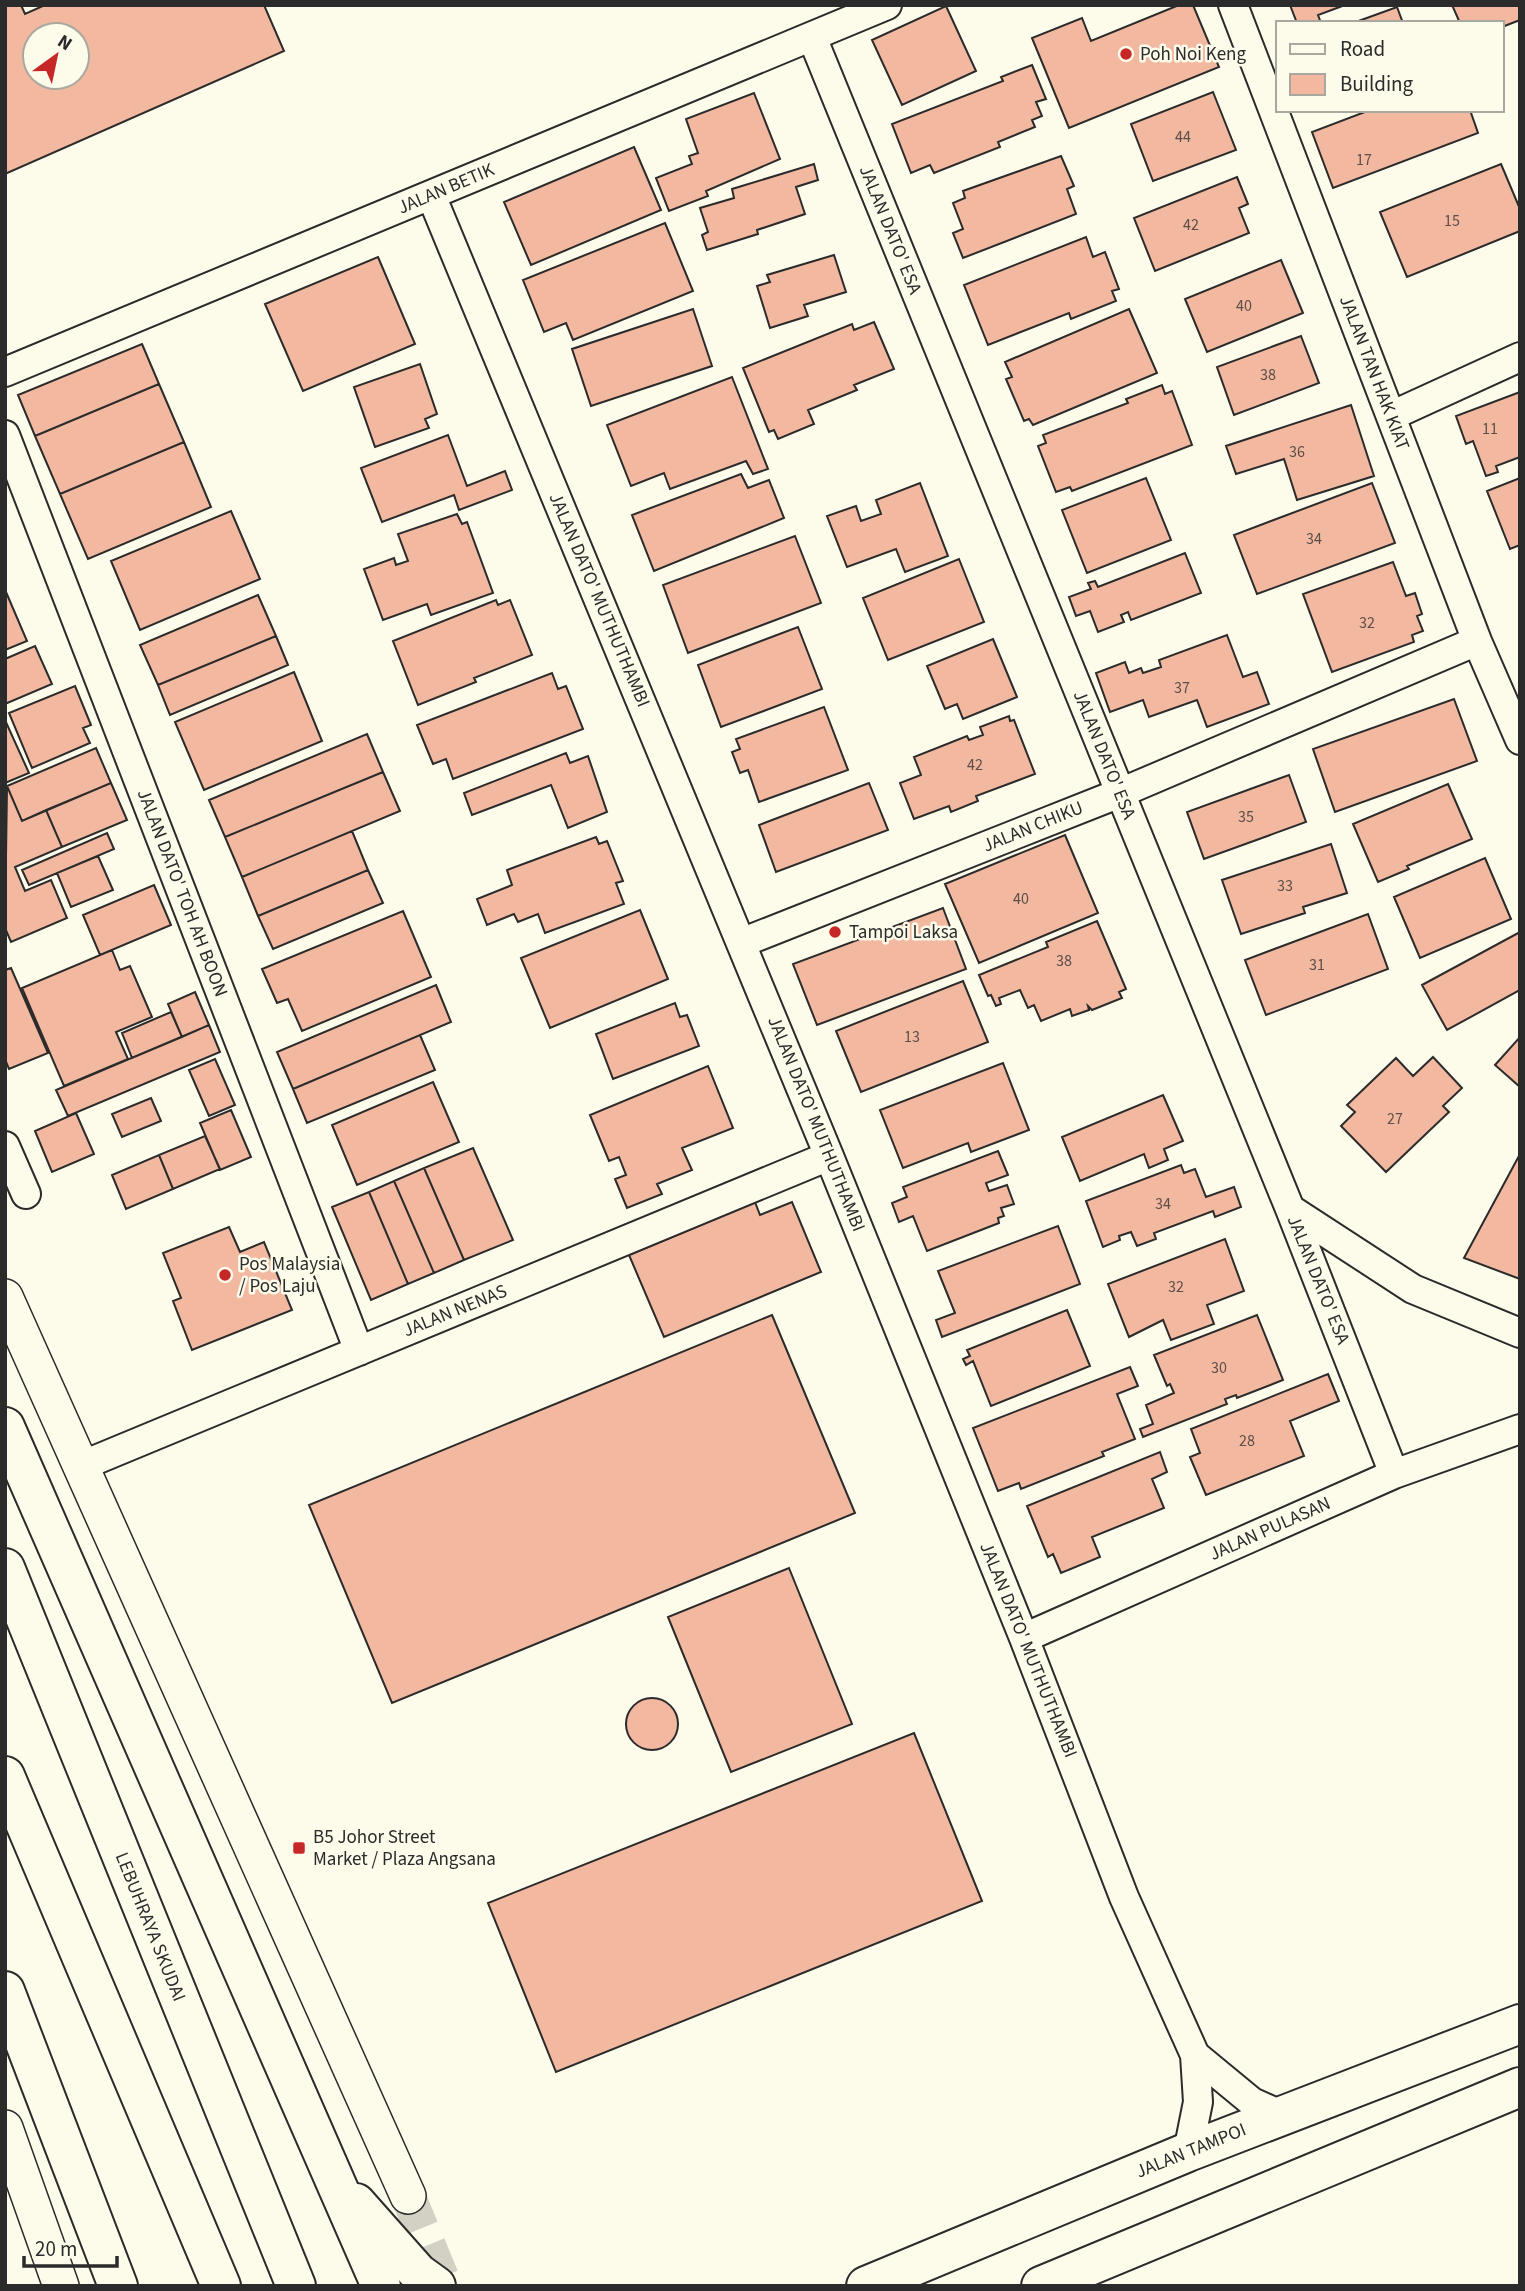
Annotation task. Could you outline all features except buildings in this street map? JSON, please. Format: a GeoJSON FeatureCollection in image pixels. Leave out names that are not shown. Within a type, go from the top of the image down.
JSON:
{"type":"FeatureCollection","features":[{"type":"Feature","properties":{"kind":"main road"},"geometry":{"type":"LineString","coordinates":[[5,1427],[381,2286]]}},
{"type":"Feature","properties":{"kind":"main road","name":"LEBUHRAYA SKUDAI"},"geometry":{"type":"LineString","coordinates":[[5,1568],[296,2286]]}},
{"type":"Feature","properties":{"kind":"main road"},"geometry":{"type":"LineString","coordinates":[[5,1776],[221,2286]]}},
{"type":"Feature","properties":{"kind":"main road"},"geometry":{"type":"LineString","coordinates":[[10,2006],[118,2286]]}},
{"type":"Feature","properties":{"kind":"main road"},"geometry":{"type":"LineString","coordinates":[[10,2006],[130,2286]]}},
{"type":"Feature","properties":{"kind":"main road","name":"JALAN TAMPOI"},"geometry":{"type":"LineString","coordinates":[[866,2286],[1188,2152],[1520,2024]]}},
{"type":"Feature","properties":{"kind":"main road"},"geometry":{"type":"LineString","coordinates":[[1041,2286],[1520,2087]]}},
{"type":"Feature","properties":{"kind":"main road"},"geometry":{"type":"LineString","coordinates":[[319,2149],[365,2214],[418,2273],[436,2286]]}},
{"type":"Feature","properties":{"kind":"street","name":"JALAN BETIK"},"geometry":{"type":"LineString","coordinates":[[5,372],[812,37],[856,12],[887,5]]}},
{"type":"Feature","properties":{"kind":"street","name":"JALAN TAN HAK KIAT"},"geometry":{"type":"LineString","coordinates":[[1233,5],[1477,641],[1520,740]]}},
{"type":"Feature","properties":{"kind":"street","name":"JALAN DATO' ESA"},"geometry":{"type":"LineString","coordinates":[[812,37],[1290,1209],[1394,1474]]}},
{"type":"Feature","properties":{"kind":"street","name":"JALAN DATO' MUTHUTHAMBI"},"geometry":{"type":"LineString","coordinates":[[431,195],[830,1156],[1024,1638],[1124,1897],[1195,2055],[1198,2102],[1188,2152]]}},
{"type":"Feature","properties":{"kind":"street"},"geometry":{"type":"LineString","coordinates":[[1391,416],[1520,357]]}},
{"type":"Feature","properties":{"kind":"street","name":"JALAN DATO' TOH AH BOON"},"geometry":{"type":"LineString","coordinates":[[5,435],[359,1351]]}},
{"type":"Feature","properties":{"kind":"street","name":"JALAN CHIKU"},"geometry":{"type":"LineString","coordinates":[[741,943],[1120,793],[1477,641]]}},
{"type":"Feature","properties":{"kind":"street"},"geometry":{"type":"LineString","coordinates":[[5,1146],[26,1194]]}},
{"type":"Feature","properties":{"kind":"street","name":"JALAN NENAS"},"geometry":{"type":"LineString","coordinates":[[81,1466],[830,1156]]}},
{"type":"Feature","properties":{"kind":"street"},"geometry":{"type":"LineString","coordinates":[[1290,1209],[1413,1289],[1520,1333]]}},
{"type":"Feature","properties":{"kind":"street"},"geometry":{"type":"LineString","coordinates":[[5,1297],[408,2196]]}},
{"type":"Feature","properties":{"kind":"street","name":"JALAN PULASAN"},"geometry":{"type":"LineString","coordinates":[[1024,1638],[1394,1474],[1520,1429]]}},
{"type":"Feature","properties":{"kind":"street","name":"JALAN DATO' MUTHUTHAMBI"},"geometry":{"type":"LineString","coordinates":[[1195,2055],[1252,2102],[1283,2116]]}},
{"type":"Feature","properties":{"kind":"street"},"geometry":{"type":"LineString","coordinates":[[5,2128],[61,2286]]}},
{"type":"Feature","properties":{"kind":"tunnel"},"geometry":{"type":"LineString","coordinates":[[408,2196],[445,2286]]}},
{"type":"Feature","properties":{"kind":"place","name":"Poh Noi Keng"},"geometry":{"type":"Point","coordinates":[1126,54]}},
{"type":"Feature","properties":{"kind":"place","name":"Tampoi Laksa"},"geometry":{"type":"Point","coordinates":[835,932]}},
{"type":"Feature","properties":{"kind":"place","name":"Pos Malaysia / Pos Laju"},"geometry":{"type":"Point","coordinates":[225,1275]}},
{"type":"Feature","properties":{"kind":"place","name":"B5 Johor Street Market / Plaza Angsana"},"geometry":{"type":"Point","coordinates":[299,1848]}}]}
